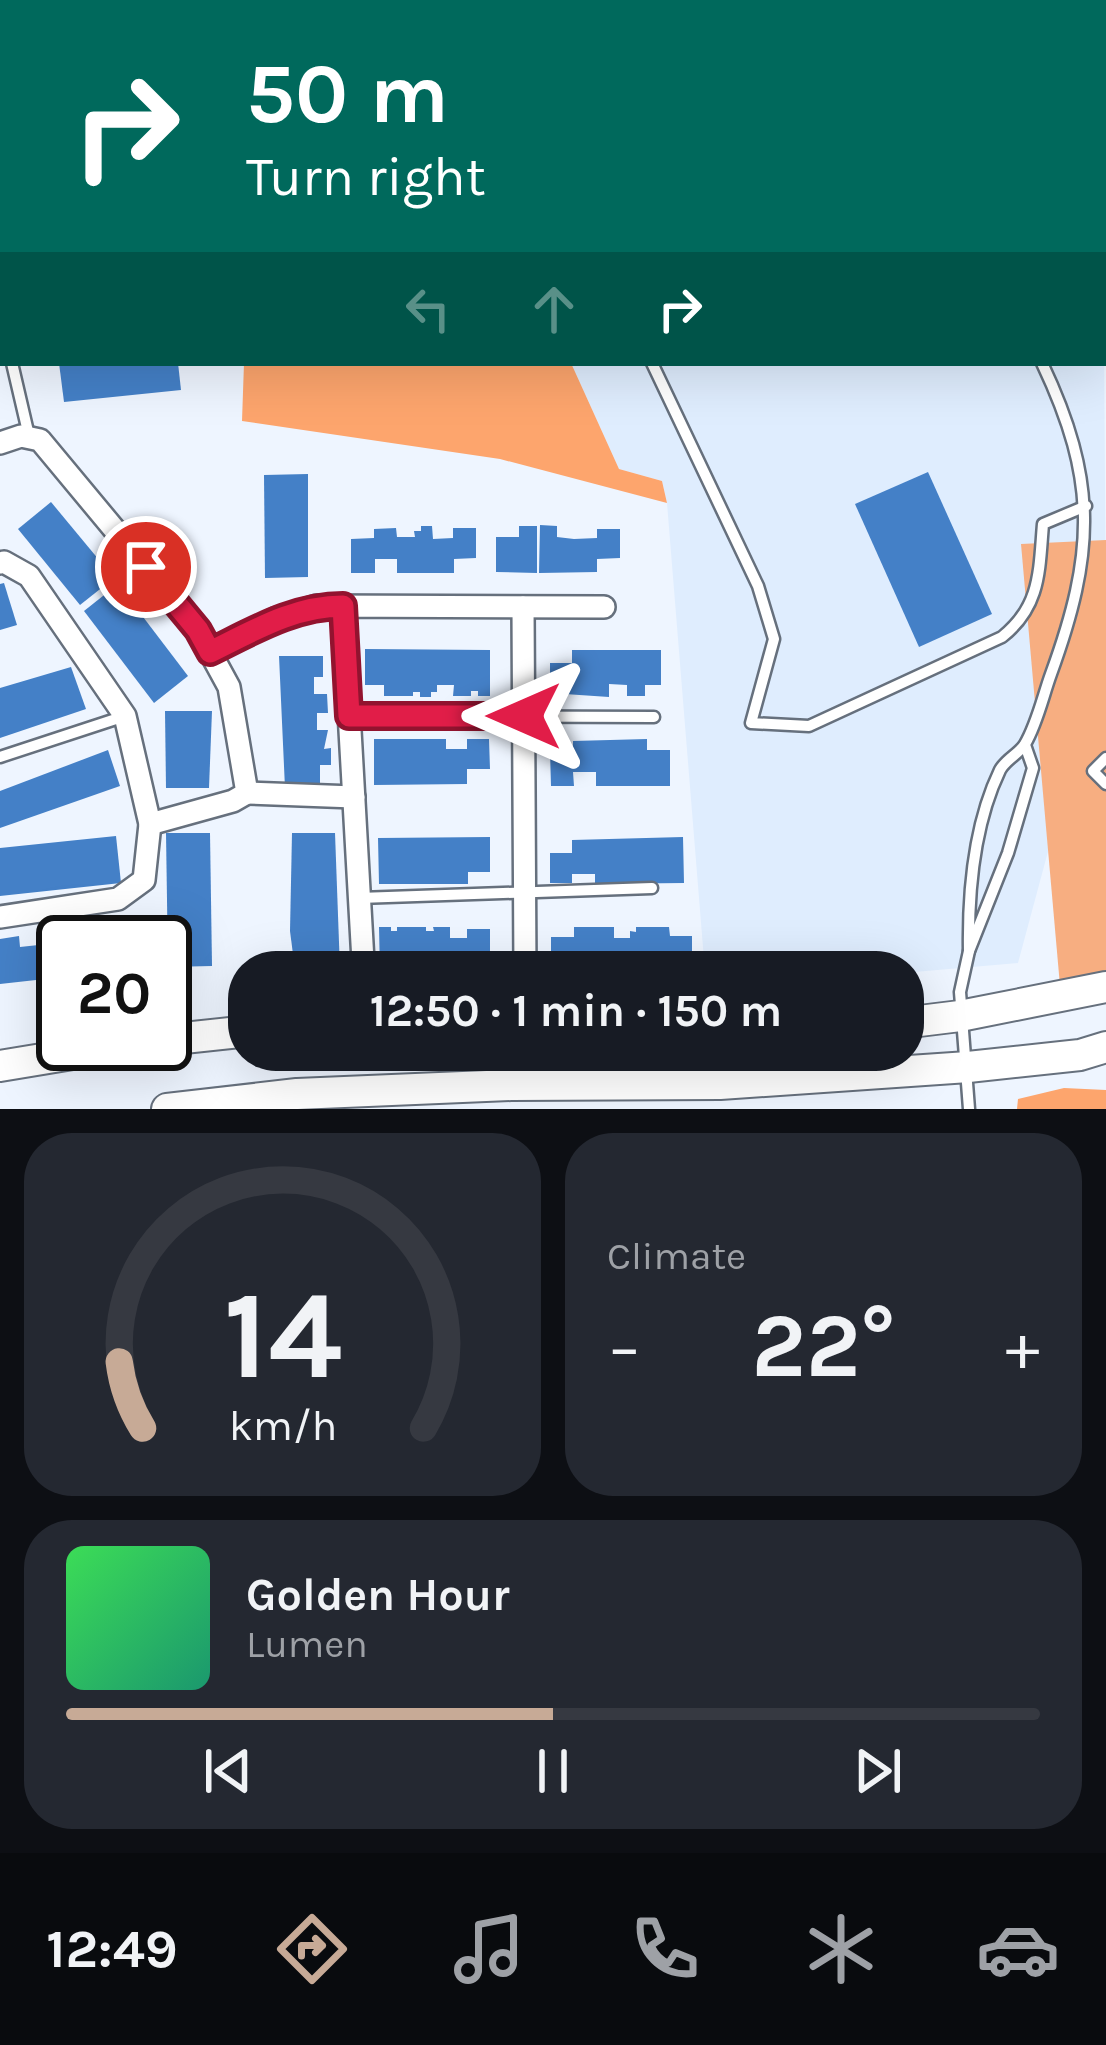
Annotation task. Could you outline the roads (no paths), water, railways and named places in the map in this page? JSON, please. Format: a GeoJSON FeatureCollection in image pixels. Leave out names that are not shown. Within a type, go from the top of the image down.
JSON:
{"type":"FeatureCollection","features":[{"type":"Feature","properties":{"kind":"main road"},"geometry":{"type":"LineString","coordinates":[[924,1020],[1106,986]]}},
{"type":"Feature","properties":{"kind":"main road"},"geometry":{"type":"LineString","coordinates":[[192,1037],[228,1033]]}},
{"type":"Feature","properties":{"kind":"main road"},"geometry":{"type":"LineString","coordinates":[[167,1109],[434,1093],[720,1084],[1097,1054]]}},
{"type":"Feature","properties":{"kind":"main road"},"geometry":{"type":"LineString","coordinates":[[0,1066],[36,1060]]}},
{"type":"Feature","properties":{"kind":"street"},"geometry":{"type":"LineString","coordinates":[[0,443],[21,436],[40,440],[198,630],[229,687],[247,793]]}},
{"type":"Feature","properties":{"kind":"street"},"geometry":{"type":"LineString","coordinates":[[0,563],[29,576],[125,716],[150,824],[144,880],[118,899],[0,916]]}},
{"type":"Feature","properties":{"kind":"street"},"geometry":{"type":"LineString","coordinates":[[210,652],[275,620],[317,606],[604,608]]}},
{"type":"Feature","properties":{"kind":"street"},"geometry":{"type":"LineString","coordinates":[[343,606],[362,951]]}},
{"type":"Feature","properties":{"kind":"street"},"geometry":{"type":"LineString","coordinates":[[523,607],[525,951]]}},
{"type":"Feature","properties":{"kind":"street"},"geometry":{"type":"LineString","coordinates":[[150,824],[247,793],[354,797]]}},
{"type":"Feature","properties":{"kind":"lane"},"geometry":{"type":"LineString","coordinates":[[13,366],[30,438]]}},
{"type":"Feature","properties":{"kind":"lane"},"geometry":{"type":"LineString","coordinates":[[653,366],[758,586],[774,639],[751,723],[809,726],[1003,637],[1024,620],[1037,587],[1043,524],[1085,506]]}},
{"type":"Feature","properties":{"kind":"lane"},"geometry":{"type":"LineString","coordinates":[[969,1109],[960,992],[969,951],[977,845],[1002,766],[1025,746],[1074,602],[1084,556],[1081,466],[1043,366]]}},
{"type":"Feature","properties":{"kind":"lane"},"geometry":{"type":"LineString","coordinates":[[0,757],[125,716]]}},
{"type":"Feature","properties":{"kind":"lane"},"geometry":{"type":"LineString","coordinates":[[349,716],[654,717]]}},
{"type":"Feature","properties":{"kind":"lane"},"geometry":{"type":"LineString","coordinates":[[969,951],[1008,853],[1033,768],[1025,746]]}},
{"type":"Feature","properties":{"kind":"lane"},"geometry":{"type":"LineString","coordinates":[[1106,758],[1093,771],[1106,784]]}},
{"type":"Feature","properties":{"kind":"lane"},"geometry":{"type":"LineString","coordinates":[[359,898],[652,889]]}}]}
